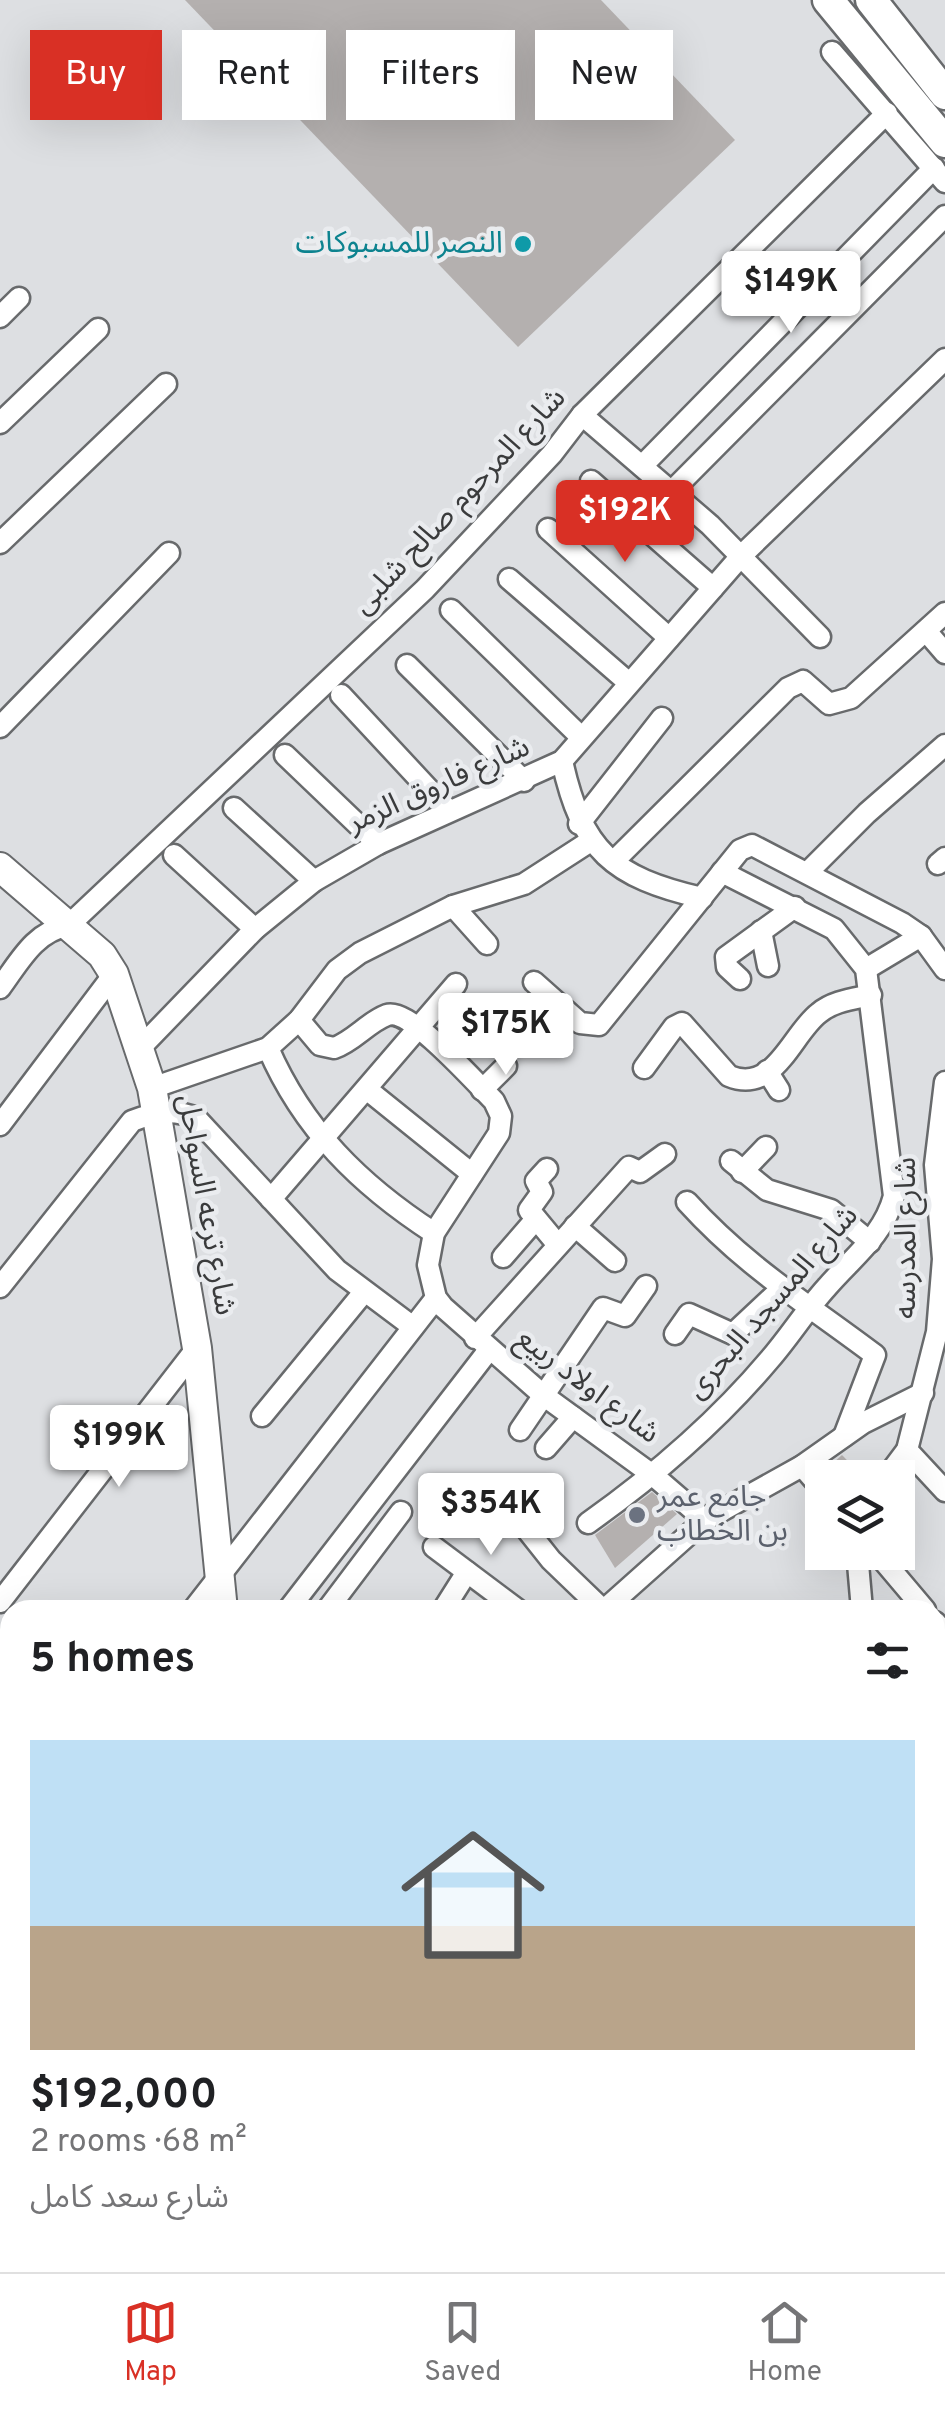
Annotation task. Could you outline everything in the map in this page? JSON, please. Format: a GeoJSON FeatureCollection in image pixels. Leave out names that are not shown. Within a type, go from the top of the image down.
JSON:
{"type":"FeatureCollection","features":[{"type":"Feature","properties":{"kind":"main road"},"geometry":{"type":"LineString","coordinates":[[828,0],[941,164]]}},
{"type":"Feature","properties":{"kind":"main road"},"geometry":{"type":"LineString","coordinates":[[871,0],[945,94]]}},
{"type":"Feature","properties":{"kind":"main road","name":"شارع ترعه السواحل"},"geometry":{"type":"LineString","coordinates":[[0,866],[102,955],[114,974],[140,1048],[153,1100],[197,1348],[221,1600]]}},
{"type":"Feature","properties":{"kind":"street"},"geometry":{"type":"LineString","coordinates":[[642,466],[941,164],[887,113],[832,52]]}},
{"type":"Feature","properties":{"kind":"street","name":"شارع المرحوم صالح شلبى"},"geometry":{"type":"LineString","coordinates":[[0,988],[37,938],[45,931],[69,925],[425,590],[552,454],[582,415],[887,113]]}},
{"type":"Feature","properties":{"kind":"street"},"geometry":{"type":"LineString","coordinates":[[673,490],[945,216]]}},
{"type":"Feature","properties":{"kind":"street"},"geometry":{"type":"LineString","coordinates":[[0,317],[20,298]]}},
{"type":"Feature","properties":{"kind":"street"},"geometry":{"type":"LineString","coordinates":[[0,423],[98,330]]}},
{"type":"Feature","properties":{"kind":"street","name":"شارع فاروق الزمر"},"geometry":{"type":"LineString","coordinates":[[140,1048],[255,929],[314,881],[448,810],[562,762],[741,556],[945,359]]}},
{"type":"Feature","properties":{"kind":"street"},"geometry":{"type":"LineString","coordinates":[[0,544],[166,384]]}},
{"type":"Feature","properties":{"kind":"street"},"geometry":{"type":"LineString","coordinates":[[582,415],[673,490],[820,638]]}},
{"type":"Feature","properties":{"kind":"street"},"geometry":{"type":"LineString","coordinates":[[591,481],[713,588]]}},
{"type":"Feature","properties":{"kind":"street"},"geometry":{"type":"LineString","coordinates":[[548,529],[669,638]]}},
{"type":"Feature","properties":{"kind":"street"},"geometry":{"type":"LineString","coordinates":[[0,728],[170,553]]}},
{"type":"Feature","properties":{"kind":"street"},"geometry":{"type":"LineString","coordinates":[[508,579],[629,683]]}},
{"type":"Feature","properties":{"kind":"street"},"geometry":{"type":"LineString","coordinates":[[451,610],[581,737]]}},
{"type":"Feature","properties":{"kind":"street"},"geometry":{"type":"LineString","coordinates":[[615,860],[788,688],[803,682],[830,704],[840,703],[945,613]]}},
{"type":"Feature","properties":{"kind":"street"},"geometry":{"type":"LineString","coordinates":[[926,631],[945,652]]}},
{"type":"Feature","properties":{"kind":"street"},"geometry":{"type":"LineString","coordinates":[[408,664],[524,781]]}},
{"type":"Feature","properties":{"kind":"street"},"geometry":{"type":"LineString","coordinates":[[342,695],[448,810]]}},
{"type":"Feature","properties":{"kind":"street"},"geometry":{"type":"LineString","coordinates":[[0,1287],[112,1140],[153,1100],[268,1048],[299,1020],[326,982],[386,937],[453,906],[524,884],[584,833],[662,718]]}},
{"type":"Feature","properties":{"kind":"street"},"geometry":{"type":"LineString","coordinates":[[809,871],[867,813],[945,745]]}},
{"type":"Feature","properties":{"kind":"street"},"geometry":{"type":"LineString","coordinates":[[284,755],[378,844]]}},
{"type":"Feature","properties":{"kind":"street"},"geometry":{"type":"LineString","coordinates":[[562,762],[584,833],[615,860],[660,888],[702,898]]}},
{"type":"Feature","properties":{"kind":"street"},"geometry":{"type":"LineString","coordinates":[[234,808],[314,881]]}},
{"type":"Feature","properties":{"kind":"street"},"geometry":{"type":"LineString","coordinates":[[534,982],[580,1023],[599,1026],[740,850],[760,847],[921,936],[945,968]]}},
{"type":"Feature","properties":{"kind":"street"},"geometry":{"type":"LineString","coordinates":[[174,855],[255,929]]}},
{"type":"Feature","properties":{"kind":"street","name":"شارع المسجد البحرى"},"geometry":{"type":"LineString","coordinates":[[588,1524],[654,1476],[751,1380],[808,1309],[870,1242],[890,1212],[894,1196],[866,970],[834,929],[722,872]]}},
{"type":"Feature","properties":{"kind":"street"},"geometry":{"type":"LineString","coordinates":[[453,906],[487,944]]}},
{"type":"Feature","properties":{"kind":"street"},"geometry":{"type":"LineString","coordinates":[[740,979],[726,967],[726,956],[795,907]]}},
{"type":"Feature","properties":{"kind":"street"},"geometry":{"type":"LineString","coordinates":[[761,931],[768,966]]}},
{"type":"Feature","properties":{"kind":"street"},"geometry":{"type":"LineString","coordinates":[[866,970],[921,936]]}},
{"type":"Feature","properties":{"kind":"street"},"geometry":{"type":"LineString","coordinates":[[0,1125],[114,974]]}},
{"type":"Feature","properties":{"kind":"street"},"geometry":{"type":"LineString","coordinates":[[271,1200],[456,984]]}},
{"type":"Feature","properties":{"kind":"street"},"geometry":{"type":"LineString","coordinates":[[644,1068],[682,1023],[736,1080],[767,1071],[787,1056],[820,1011],[871,995]]}},
{"type":"Feature","properties":{"kind":"street"},"geometry":{"type":"LineString","coordinates":[[200,1600],[436,1298],[428,1265],[434,1233],[499,1133],[501,1116],[482,1090],[420,1028],[400,1014],[387,1015],[334,1048],[320,1044],[299,1020]]}},
{"type":"Feature","properties":{"kind":"street"},"geometry":{"type":"LineString","coordinates":[[268,1048],[282,1080],[324,1141],[369,1186],[434,1233]]}},
{"type":"Feature","properties":{"kind":"street"},"geometry":{"type":"LineString","coordinates":[[482,1090],[506,1066]]}},
{"type":"Feature","properties":{"kind":"street"},"geometry":{"type":"LineString","coordinates":[[767,1071],[779,1090]]}},
{"type":"Feature","properties":{"kind":"street","name":"شارع المدرسه"},"geometry":{"type":"LineString","coordinates":[[907,1450],[941,1335],[945,1082]]}},
{"type":"Feature","properties":{"kind":"street"},"geometry":{"type":"LineString","coordinates":[[368,1091],[472,1174]]}},
{"type":"Feature","properties":{"kind":"street"},"geometry":{"type":"LineString","coordinates":[[153,1100],[196,1118],[271,1200],[364,1292],[412,1327]]}},
{"type":"Feature","properties":{"kind":"street"},"geometry":{"type":"LineString","coordinates":[[766,1147],[736,1166],[781,1197],[831,1210],[870,1242]]}},
{"type":"Feature","properties":{"kind":"street"},"geometry":{"type":"LineString","coordinates":[[295,1600],[558,1245],[629,1167],[640,1172],[665,1154]]}},
{"type":"Feature","properties":{"kind":"street"},"geometry":{"type":"LineString","coordinates":[[546,1169],[536,1181],[542,1190],[529,1209],[558,1245]]}},
{"type":"Feature","properties":{"kind":"street"},"geometry":{"type":"LineString","coordinates":[[686,1202],[728,1246],[780,1290],[876,1355],[844,1436]]}},
{"type":"Feature","properties":{"kind":"street"},"geometry":{"type":"LineString","coordinates":[[503,1257],[536,1220]]}},
{"type":"Feature","properties":{"kind":"street"},"geometry":{"type":"LineString","coordinates":[[575,1226],[615,1260]]}},
{"type":"Feature","properties":{"kind":"street"},"geometry":{"type":"LineString","coordinates":[[520,1430],[603,1308],[626,1316],[646,1286]]}},
{"type":"Feature","properties":{"kind":"street"},"geometry":{"type":"LineString","coordinates":[[675,1334],[686,1315],[702,1330],[736,1332],[780,1290]]}},
{"type":"Feature","properties":{"kind":"street"},"geometry":{"type":"LineString","coordinates":[[262,1416],[364,1292]]}},
{"type":"Feature","properties":{"kind":"street","name":"شارع اولاد ربيع"},"geometry":{"type":"LineString","coordinates":[[436,1298],[482,1344],[543,1395],[654,1476],[705,1520]]}},
{"type":"Feature","properties":{"kind":"street"},"geometry":{"type":"LineString","coordinates":[[2,1600],[197,1348]]}},
{"type":"Feature","properties":{"kind":"street"},"geometry":{"type":"LineString","coordinates":[[614,1600],[705,1520],[802,1466],[925,1385],[945,1395]]}},
{"type":"Feature","properties":{"kind":"street"},"geometry":{"type":"LineString","coordinates":[[546,1448],[573,1417]]}},
{"type":"Feature","properties":{"kind":"street"},"geometry":{"type":"LineString","coordinates":[[900,1460],[907,1450],[945,1492]]}},
{"type":"Feature","properties":{"kind":"street"},"geometry":{"type":"LineString","coordinates":[[802,1466],[805,1469]]}},
{"type":"Feature","properties":{"kind":"street"},"geometry":{"type":"LineString","coordinates":[[504,1502],[552,1560],[593,1600]]}},
{"type":"Feature","properties":{"kind":"street"},"geometry":{"type":"LineString","coordinates":[[340,1600],[402,1512]]}},
{"type":"Feature","properties":{"kind":"street"},"geometry":{"type":"LineString","coordinates":[[434,1547],[505,1600]]}},
{"type":"Feature","properties":{"kind":"street"},"geometry":{"type":"LineString","coordinates":[[859,1570],[861,1600]]}},
{"type":"Feature","properties":{"kind":"street"},"geometry":{"type":"LineString","coordinates":[[891,1570],[917,1600]]}},
{"type":"Feature","properties":{"kind":"street"},"geometry":{"type":"LineString","coordinates":[[449,1600],[467,1572]]}},
{"type":"Feature","properties":{"kind":"building","name":"النصر للمسبوكات"},"geometry":{"type":"Polygon","coordinates":[[[185,0],[601,0],[630,30],[535,30],[535,120],[673,120],[673,75],[735,140],[518,347],[300,120],[326,120],[326,30],[214,30],[185,0]]]}},
{"type":"Feature","properties":{"kind":"building","name":"جامع عمر بن الخطاب"},"geometry":{"type":"Polygon","coordinates":[[[652,1492],[677,1514],[615,1568],[595,1535],[652,1492]]]}},
{"type":"Feature","properties":{"kind":"place","name":"النصر للمسبوكات"},"geometry":{"type":"Point","coordinates":[523,244]}},
{"type":"Feature","properties":{"kind":"place","name":"جامع عمر بن الخطاب"},"geometry":{"type":"Point","coordinates":[637,1515]}}]}
